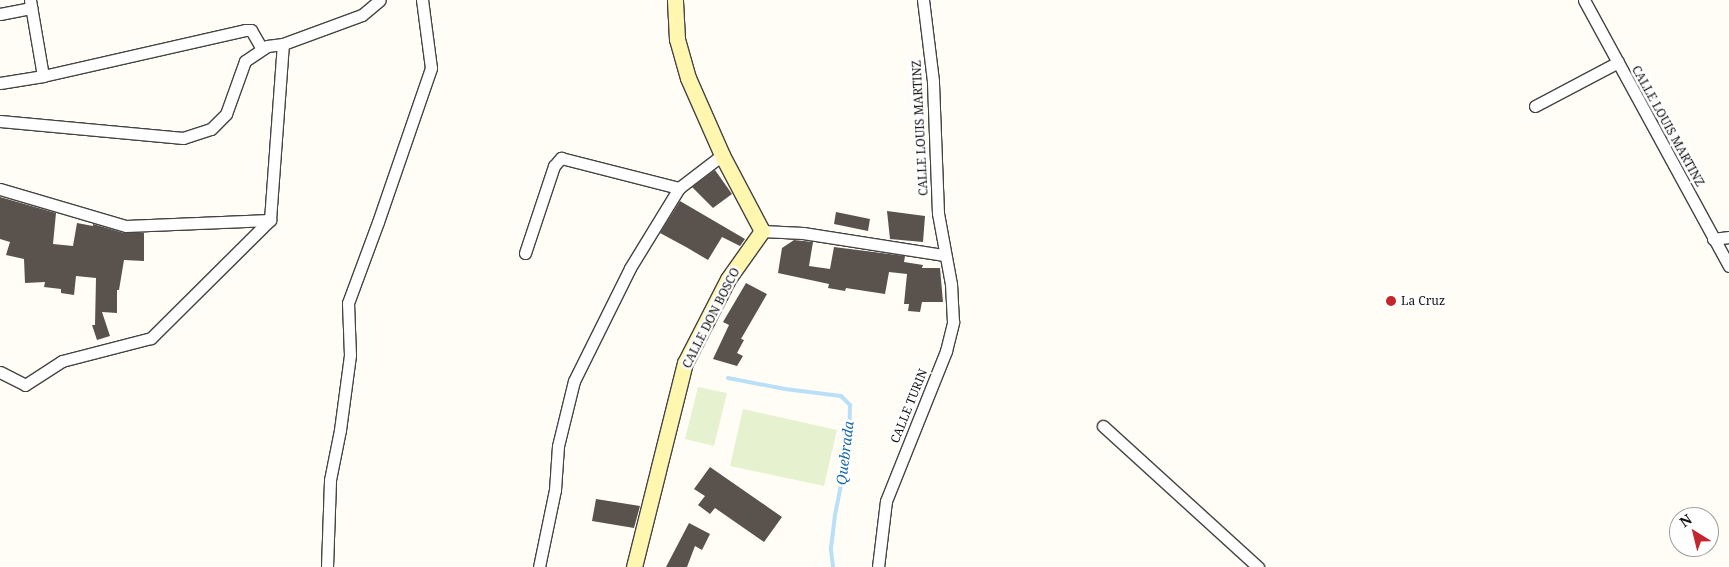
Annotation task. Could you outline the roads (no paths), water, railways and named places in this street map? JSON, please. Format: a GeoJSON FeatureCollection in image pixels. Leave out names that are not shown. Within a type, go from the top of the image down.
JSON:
{"type":"FeatureCollection","features":[{"type":"Feature","properties":{"kind":"street"},"geometry":{"type":"LineString","coordinates":[[0,121],[183,138],[211,129],[226,114],[245,61],[262,49],[283,44],[362,15],[380,0]]}},
{"type":"Feature","properties":{"kind":"street"},"geometry":{"type":"LineString","coordinates":[[326,567],[330,480],[340,430],[350,355],[348,303],[431,68],[422,0]]}},
{"type":"Feature","properties":{"kind":"street"},"geometry":{"type":"LineString","coordinates":[[674,0],[676,39],[688,78],[722,155],[762,231],[804,233],[944,255]]}},
{"type":"Feature","properties":{"kind":"street","name":"CALLE LOUIS MARTINZ"},"geometry":{"type":"LineString","coordinates":[[922,0],[933,81],[938,213],[944,255]]}},
{"type":"Feature","properties":{"kind":"street","name":"CALLE LOUIS MARTINZ"},"geometry":{"type":"LineString","coordinates":[[1584,0],[1729,266]]}},
{"type":"Feature","properties":{"kind":"street"},"geometry":{"type":"LineString","coordinates":[[0,14],[31,4],[43,76]]}},
{"type":"Feature","properties":{"kind":"street"},"geometry":{"type":"LineString","coordinates":[[0,83],[43,76],[245,30],[251,30],[262,49]]}},
{"type":"Feature","properties":{"kind":"street"},"geometry":{"type":"LineString","coordinates":[[0,372],[25,385],[62,361],[151,338],[270,220],[283,44]]}},
{"type":"Feature","properties":{"kind":"street"},"geometry":{"type":"LineString","coordinates":[[1535,106],[1618,62]]}},
{"type":"Feature","properties":{"kind":"street"},"geometry":{"type":"LineString","coordinates":[[539,567],[555,490],[558,446],[574,382],[630,268],[679,188],[722,155]]}},
{"type":"Feature","properties":{"kind":"street"},"geometry":{"type":"LineString","coordinates":[[525,253],[554,166],[561,158],[679,188]]}},
{"type":"Feature","properties":{"kind":"street"},"geometry":{"type":"LineString","coordinates":[[0,189],[126,226],[270,220]]}},
{"type":"Feature","properties":{"kind":"street","name":"CALLE DON BOSCO"},"geometry":{"type":"LineString","coordinates":[[634,567],[685,363],[728,279],[762,231]]}},
{"type":"Feature","properties":{"kind":"street"},"geometry":{"type":"LineString","coordinates":[[1714,239],[1729,238]]}},
{"type":"Feature","properties":{"kind":"street","name":"CALLE TURIN"},"geometry":{"type":"LineString","coordinates":[[878,567],[886,501],[946,351],[953,322],[951,284],[944,255]]}},
{"type":"Feature","properties":{"kind":"street"},"geometry":{"type":"LineString","coordinates":[[1103,426],[1258,567]]}},
{"type":"Feature","properties":{"kind":"waterway","name":"Quebrada"},"geometry":{"type":"LineString","coordinates":[[728,378],[785,389],[841,396],[850,405],[849,445],[835,515],[831,550],[833,567]]}},
{"type":"Feature","properties":{"kind":"place","name":"La Cruz"},"geometry":{"type":"Point","coordinates":[1391,301]}}]}
